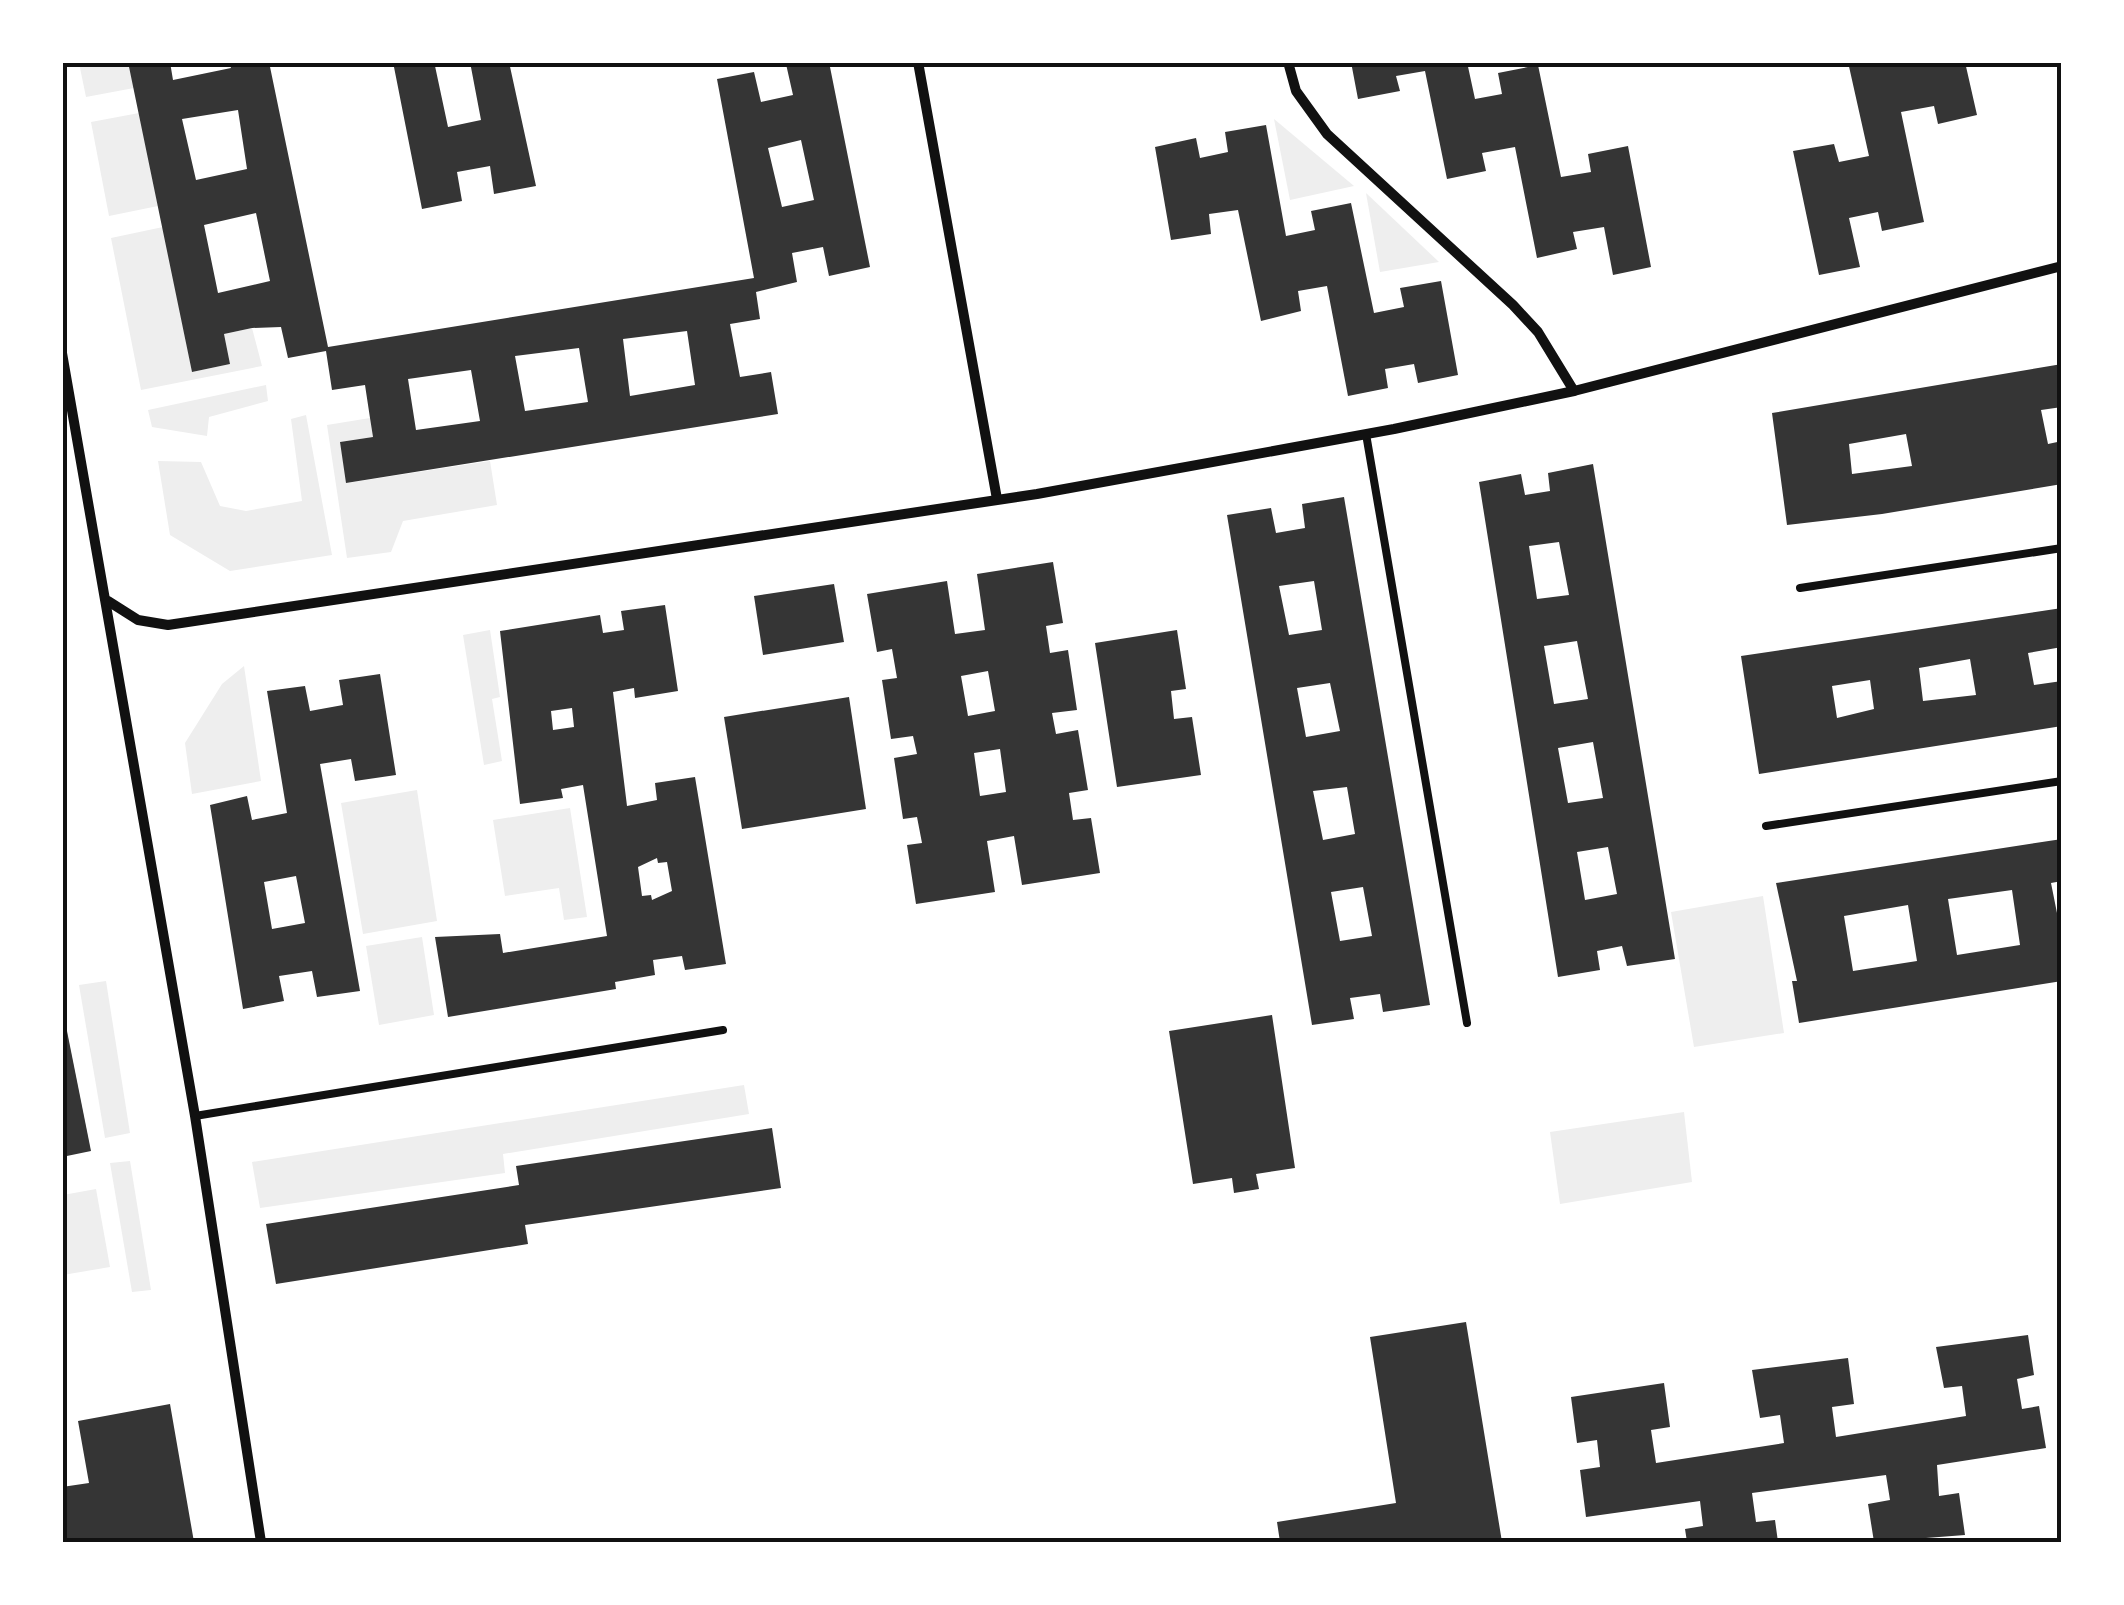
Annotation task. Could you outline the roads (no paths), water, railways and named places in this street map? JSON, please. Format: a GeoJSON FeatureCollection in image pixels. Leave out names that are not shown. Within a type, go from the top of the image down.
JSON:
{"type":"FeatureCollection","features":[{"type":"Feature","properties":{"kind":"street"},"geometry":{"type":"LineString","coordinates":[[918,62],[998,500]]}},
{"type":"Feature","properties":{"kind":"street"},"geometry":{"type":"LineString","coordinates":[[1288,62],[1296,92],[1328,134],[1513,305],[1546,342],[1574,390]]}},
{"type":"Feature","properties":{"kind":"street"},"geometry":{"type":"LineString","coordinates":[[108,601],[138,620],[168,625],[998,500],[1366,434],[1574,390],[2062,266]]}},
{"type":"Feature","properties":{"kind":"street"},"geometry":{"type":"LineString","coordinates":[[62,353],[195,1116],[262,1542]]}},
{"type":"Feature","properties":{"kind":"lane"},"geometry":{"type":"LineString","coordinates":[[1366,434],[1466,1024]]}},
{"type":"Feature","properties":{"kind":"lane"},"geometry":{"type":"LineString","coordinates":[[1800,588],[2062,548]]}},
{"type":"Feature","properties":{"kind":"lane"},"geometry":{"type":"LineString","coordinates":[[1766,826],[2062,781]]}},
{"type":"Feature","properties":{"kind":"lane"},"geometry":{"type":"LineString","coordinates":[[195,1116],[723,1030]]}}]}
